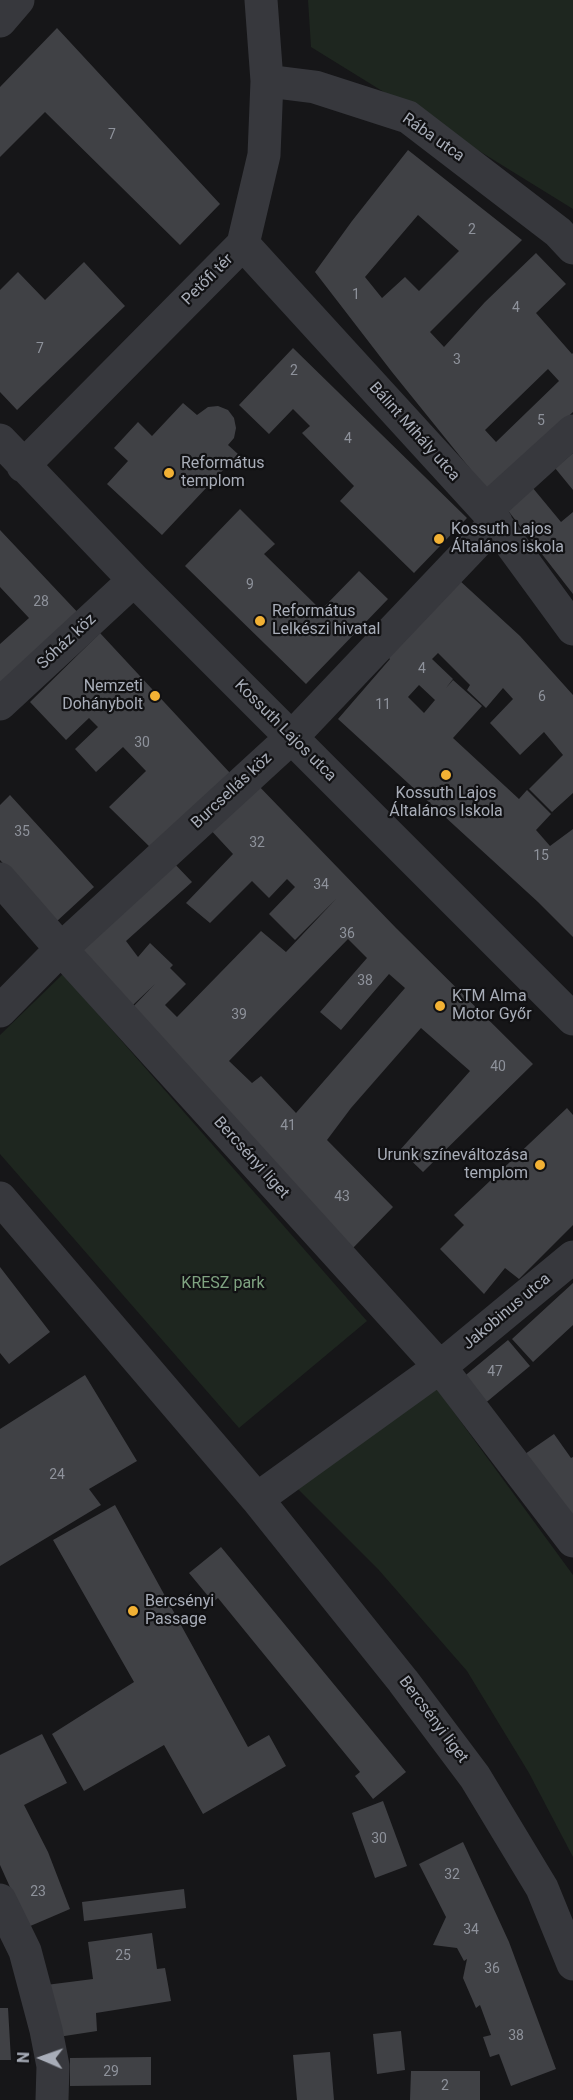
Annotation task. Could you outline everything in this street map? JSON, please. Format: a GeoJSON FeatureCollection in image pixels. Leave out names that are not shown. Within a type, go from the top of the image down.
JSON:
{"type":"FeatureCollection","features":[{"type":"Feature","properties":{"kind":"street"},"geometry":{"type":"LineString","coordinates":[[0,21],[18,0]]}},
{"type":"Feature","properties":{"kind":"street","name":"Petőfi tér"},"geometry":{"type":"LineString","coordinates":[[23,466],[243,244],[264,155],[267,81],[261,0]]}},
{"type":"Feature","properties":{"kind":"street","name":"Rába utca"},"geometry":{"type":"LineString","coordinates":[[267,81],[315,87],[408,117],[558,232],[573,248]]}},
{"type":"Feature","properties":{"kind":"street","name":"Bálint Mihály utca"},"geometry":{"type":"LineString","coordinates":[[243,244],[491,516],[573,628]]}},
{"type":"Feature","properties":{"kind":"street","name":"Burcsellás köz"},"geometry":{"type":"LineString","coordinates":[[61,949],[291,738],[491,516],[573,431]]}},
{"type":"Feature","properties":{"kind":"street","name":"Kossuth Lajos utca"},"geometry":{"type":"LineString","coordinates":[[0,440],[134,580],[573,1019]]}},
{"type":"Feature","properties":{"kind":"street","name":"Sóház köz"},"geometry":{"type":"LineString","coordinates":[[0,704],[134,580]]}},
{"type":"Feature","properties":{"kind":"street","name":"Bercsényi liget"},"geometry":{"type":"LineString","coordinates":[[0,879],[440,1367],[573,1541]]}},
{"type":"Feature","properties":{"kind":"street"},"geometry":{"type":"LineString","coordinates":[[0,1011],[61,949]]}},
{"type":"Feature","properties":{"kind":"street","name":"Bercsényi liget"},"geometry":{"type":"LineString","coordinates":[[0,1198],[257,1499],[403,1681],[475,1777],[542,1888],[573,1964]]}},
{"type":"Feature","properties":{"kind":"street","name":"Jakobinus utca"},"geometry":{"type":"LineString","coordinates":[[440,1367],[573,1257]]}},
{"type":"Feature","properties":{"kind":"street"},"geometry":{"type":"LineString","coordinates":[[257,1499],[440,1367]]}},
{"type":"Feature","properties":{"kind":"street"},"geometry":{"type":"LineString","coordinates":[[0,1900],[25,1951],[46,2030],[53,2066],[52,2100]]}},
{"type":"Feature","properties":{"kind":"green space"},"geometry":{"type":"Polygon","coordinates":[[[308,0],[573,0],[573,209],[311,47],[308,0]]]}},
{"type":"Feature","properties":{"kind":"green space","name":"KRESZ park"},"geometry":{"type":"Polygon","coordinates":[[[63,974],[367,1321],[239,1428],[0,1154],[0,1035],[63,974]]]}},
{"type":"Feature","properties":{"kind":"green space"},"geometry":{"type":"Polygon","coordinates":[[[434,1385],[573,1575],[573,1857],[529,1773],[467,1671],[378,1569],[297,1488],[434,1385]]]}},
{"type":"Feature","properties":{"kind":"building"},"geometry":{"type":"Polygon","coordinates":[[[57,28],[220,204],[180,245],[45,112],[0,157],[0,87],[57,28]]]}},
{"type":"Feature","properties":{"kind":"building"},"geometry":{"type":"Polygon","coordinates":[[[408,150],[522,240],[430,332],[444,347],[485,302],[536,253],[566,284],[536,313],[573,353],[573,412],[488,491],[315,272],[408,150]],[[418,215],[365,277],[382,298],[405,277],[419,291],[459,251],[418,215]],[[548,369],[485,430],[496,442],[559,381],[548,369]]]}},
{"type":"Feature","properties":{"kind":"building"},"geometry":{"type":"Polygon","coordinates":[[[84,262],[125,306],[17,410],[0,392],[0,290],[18,272],[45,300],[84,262]]]}},
{"type":"Feature","properties":{"kind":"building"},"geometry":{"type":"Polygon","coordinates":[[[293,348],[467,518],[414,573],[340,501],[354,486],[302,433],[310,426],[293,409],[269,434],[239,405],[293,348]]]}},
{"type":"Feature","properties":{"kind":"building","name":"Református templom"},"geometry":{"type":"Polygon","coordinates":[[[183,403],[197,415],[208,407],[218,406],[228,410],[234,418],[236,428],[234,438],[228,445],[238,454],[162,535],[107,484],[128,461],[114,448],[138,422],[152,436],[183,403]]]}},
{"type":"Feature","properties":{"kind":"building"},"geometry":{"type":"Polygon","coordinates":[[[573,453],[573,490],[555,468],[573,453]]]}},
{"type":"Feature","properties":{"kind":"building"},"geometry":{"type":"Polygon","coordinates":[[[532,487],[561,522],[573,512],[573,594],[506,508],[532,487]]]}},
{"type":"Feature","properties":{"kind":"building"},"geometry":{"type":"Polygon","coordinates":[[[240,509],[275,544],[264,554],[321,610],[359,571],[388,599],[306,684],[185,566],[240,509]]]}},
{"type":"Feature","properties":{"kind":"building"},"geometry":{"type":"Polygon","coordinates":[[[0,530],[82,617],[0,693],[0,644],[29,618],[0,587],[0,530]]]}},
{"type":"Feature","properties":{"kind":"building"},"geometry":{"type":"Polygon","coordinates":[[[459,580],[520,636],[573,695],[573,793],[552,812],[529,789],[563,755],[544,732],[520,755],[490,723],[513,699],[503,688],[486,708],[467,690],[470,685],[438,653],[432,659],[453,679],[446,688],[453,680],[482,706],[453,738],[519,799],[527,790],[551,814],[536,830],[550,846],[573,829],[573,937],[538,902],[338,719],[390,659],[386,655],[459,580]],[[419,685],[408,697],[424,713],[435,700],[419,685]]]}},
{"type":"Feature","properties":{"kind":"building"},"geometry":{"type":"Polygon","coordinates":[[[100,633],[230,773],[152,849],[109,807],[146,771],[123,747],[96,772],[75,749],[98,727],[89,718],[66,740],[30,702],[100,633]]]}},
{"type":"Feature","properties":{"kind":"building"},"geometry":{"type":"Polygon","coordinates":[[[254,781],[396,928],[533,1064],[423,1172],[400,1150],[470,1071],[421,1028],[351,1108],[327,1140],[393,1207],[353,1248],[129,1011],[72,948],[171,860],[192,882],[126,941],[138,957],[150,943],[173,965],[170,968],[186,984],[165,1005],[177,1017],[261,931],[286,952],[336,899],[295,940],[269,914],[295,887],[287,879],[269,898],[252,881],[210,923],[186,903],[233,854],[208,827],[254,781]],[[348,939],[229,1061],[252,1083],[261,1076],[296,1113],[405,988],[389,974],[341,1030],[320,1012],[367,958],[348,939]],[[155,984],[134,1004],[129,1011],[155,984]]]}},
{"type":"Feature","properties":{"kind":"building"},"geometry":{"type":"Polygon","coordinates":[[[10,795],[94,887],[56,922],[0,860],[0,805],[10,795]]]}},
{"type":"Feature","properties":{"kind":"building","name":"Urunk színeváltozása templom"},"geometry":{"type":"Polygon","coordinates":[[[567,1108],[573,1115],[573,1225],[519,1279],[505,1268],[484,1294],[440,1249],[464,1225],[454,1215],[567,1108]]]}},
{"type":"Feature","properties":{"kind":"building"},"geometry":{"type":"Polygon","coordinates":[[[0,1267],[50,1332],[9,1364],[0,1353],[0,1267]]]}},
{"type":"Feature","properties":{"kind":"building"},"geometry":{"type":"Polygon","coordinates":[[[573,1283],[573,1325],[533,1362],[512,1339],[573,1283]]]}},
{"type":"Feature","properties":{"kind":"building"},"geometry":{"type":"Polygon","coordinates":[[[508,1340],[530,1366],[483,1405],[461,1379],[508,1340]]]}},
{"type":"Feature","properties":{"kind":"building"},"geometry":{"type":"Polygon","coordinates":[[[85,1375],[137,1461],[89,1489],[101,1505],[0,1566],[0,1429],[85,1375]]]}},
{"type":"Feature","properties":{"kind":"building"},"geometry":{"type":"Polygon","coordinates":[[[554,1434],[571,1458],[573,1457],[573,1519],[525,1454],[554,1434]]]}},
{"type":"Feature","properties":{"kind":"building","name":"Bercsényi Passage"},"geometry":{"type":"Polygon","coordinates":[[[115,1505],[248,1747],[269,1735],[286,1766],[203,1814],[164,1745],[84,1791],[52,1734],[134,1682],[53,1540],[115,1505]]]}},
{"type":"Feature","properties":{"kind":"building"},"geometry":{"type":"Polygon","coordinates":[[[221,1547],[406,1772],[373,1799],[355,1776],[360,1772],[218,1598],[213,1602],[189,1573],[221,1547]]]}},
{"type":"Feature","properties":{"kind":"building"},"geometry":{"type":"Polygon","coordinates":[[[42,1734],[67,1783],[24,1805],[48,1852],[70,1909],[28,1927],[0,1865],[0,1755],[42,1734]]]}},
{"type":"Feature","properties":{"kind":"building"},"geometry":{"type":"Polygon","coordinates":[[[383,1801],[407,1866],[375,1878],[352,1813],[383,1801]]]}},
{"type":"Feature","properties":{"kind":"building"},"geometry":{"type":"Polygon","coordinates":[[[463,1842],[509,1942],[556,2069],[511,2086],[499,2054],[490,2057],[483,2037],[491,2035],[480,2005],[476,2008],[463,1978],[467,1959],[464,1961],[457,1948],[433,1945],[446,1917],[419,1864],[463,1842]]]}},
{"type":"Feature","properties":{"kind":"building"},"geometry":{"type":"Polygon","coordinates":[[[184,1889],[186,1908],[84,1921],[82,1902],[184,1889]]]}},
{"type":"Feature","properties":{"kind":"building"},"geometry":{"type":"Polygon","coordinates":[[[152,1933],[157,1969],[165,1968],[171,2001],[96,2013],[97,2031],[58,2037],[46,1985],[93,1979],[88,1942],[152,1933]]]}},
{"type":"Feature","properties":{"kind":"building"},"geometry":{"type":"Polygon","coordinates":[[[0,2008],[8,2008],[11,2060],[0,2060],[0,2008]]]}},
{"type":"Feature","properties":{"kind":"building"},"geometry":{"type":"Polygon","coordinates":[[[401,2031],[405,2070],[377,2074],[373,2034],[401,2031]]]}},
{"type":"Feature","properties":{"kind":"building"},"geometry":{"type":"Polygon","coordinates":[[[330,2052],[334,2100],[297,2100],[293,2055],[330,2052]]]}},
{"type":"Feature","properties":{"kind":"building"},"geometry":{"type":"Polygon","coordinates":[[[151,2057],[151,2085],[70,2086],[70,2058],[151,2057]]]}},
{"type":"Feature","properties":{"kind":"building"},"geometry":{"type":"Polygon","coordinates":[[[411,2071],[480,2071],[480,2100],[410,2100],[411,2071]]]}},
{"type":"Feature","properties":{"kind":"place","name":"Református templom"},"geometry":{"type":"Point","coordinates":[169,473]}},
{"type":"Feature","properties":{"kind":"place","name":"Kossuth Lajos Általános iskola"},"geometry":{"type":"Point","coordinates":[439,539]}},
{"type":"Feature","properties":{"kind":"place","name":"Református Lelkészi hivatal"},"geometry":{"type":"Point","coordinates":[260,621]}},
{"type":"Feature","properties":{"kind":"place","name":"Nemzeti Dohánybolt"},"geometry":{"type":"Point","coordinates":[155,696]}},
{"type":"Feature","properties":{"kind":"place","name":"Kossuth Lajos Általános Iskola"},"geometry":{"type":"Point","coordinates":[446,775]}},
{"type":"Feature","properties":{"kind":"place","name":"KTM Alma Motor Győr"},"geometry":{"type":"Point","coordinates":[440,1006]}},
{"type":"Feature","properties":{"kind":"place","name":"Urunk színeváltozása templom"},"geometry":{"type":"Point","coordinates":[540,1165]}},
{"type":"Feature","properties":{"kind":"place","name":"Bercsényi Passage"},"geometry":{"type":"Point","coordinates":[133,1611]}}]}
